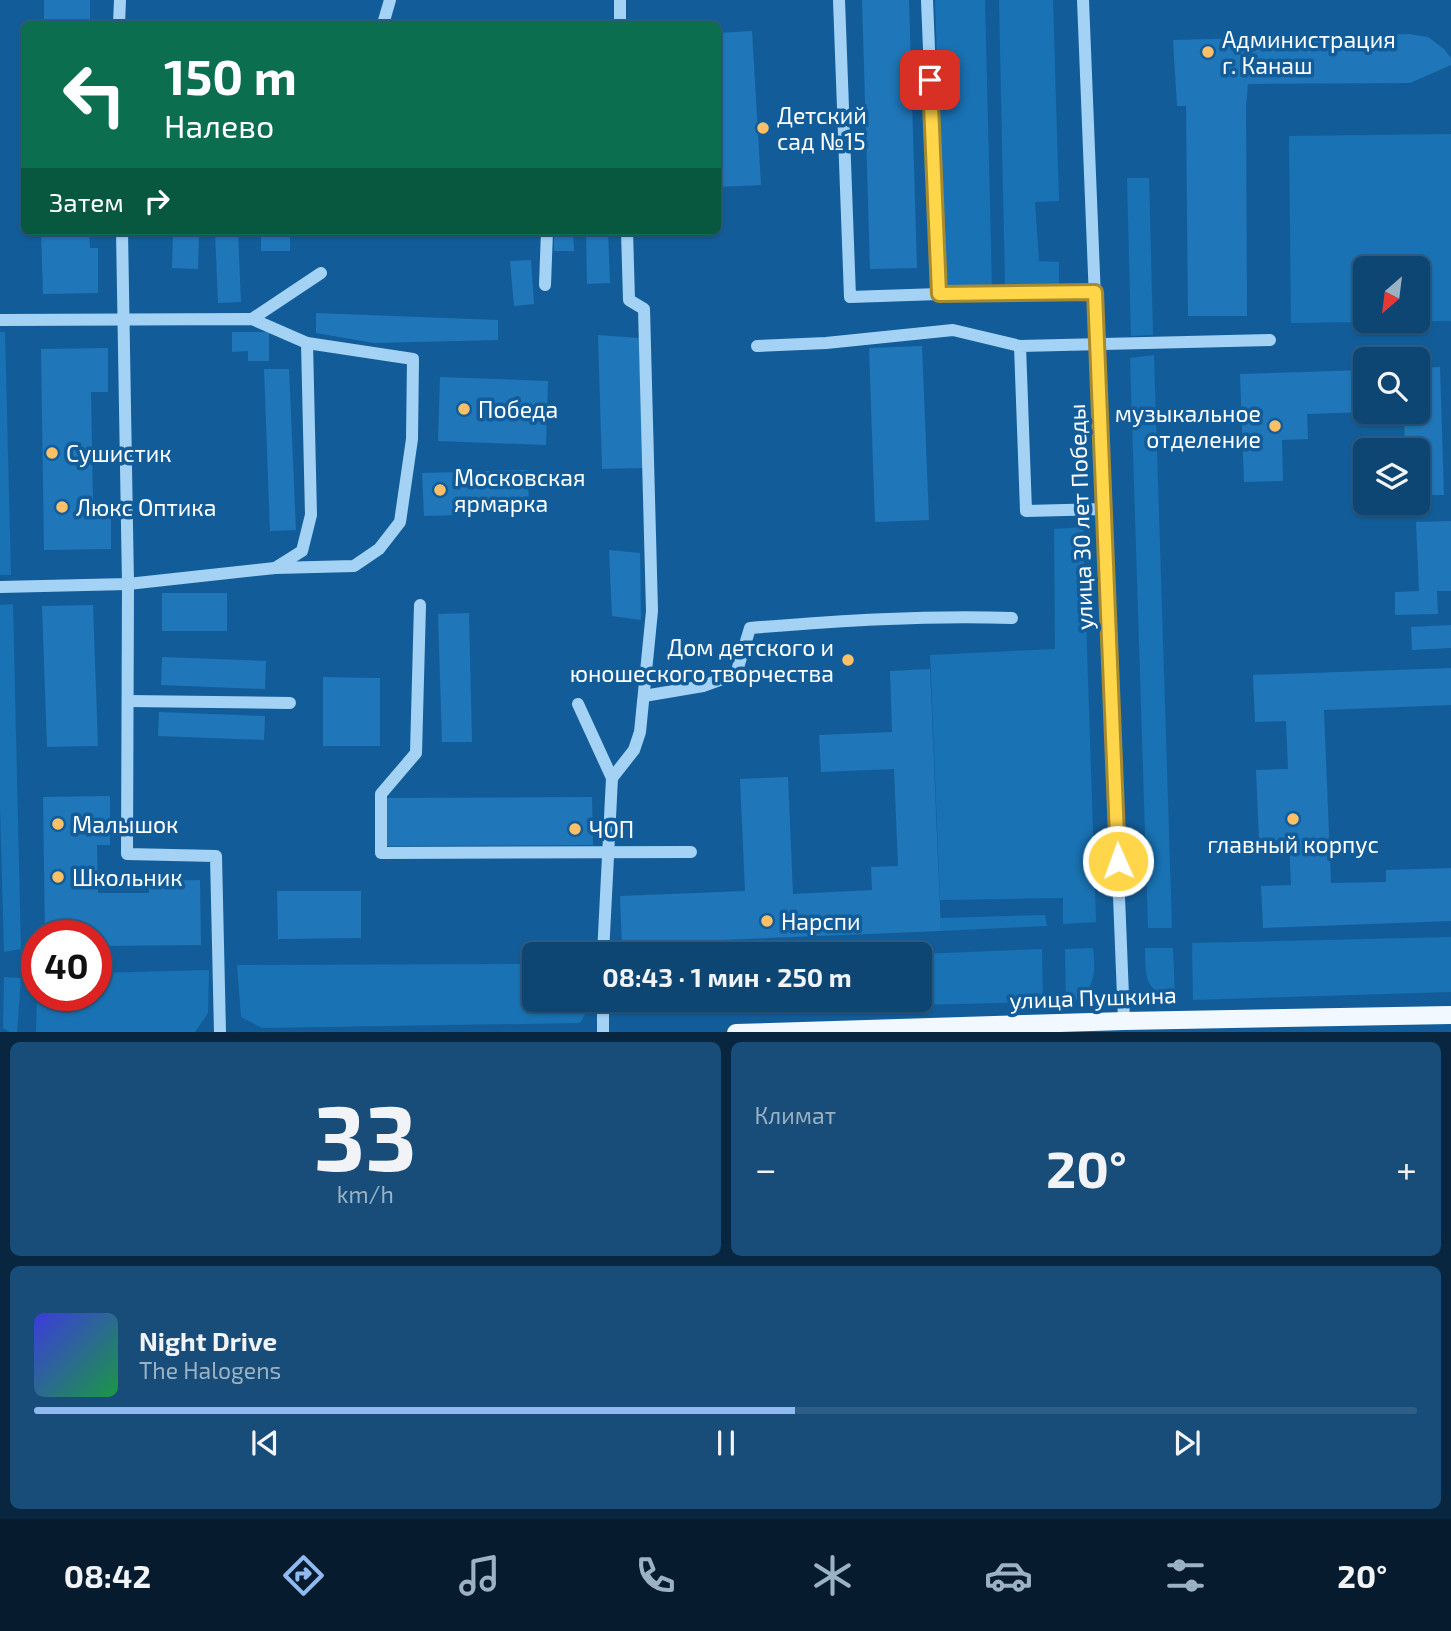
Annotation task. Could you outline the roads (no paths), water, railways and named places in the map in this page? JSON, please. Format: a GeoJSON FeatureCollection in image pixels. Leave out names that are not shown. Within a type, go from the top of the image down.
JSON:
{"type":"FeatureCollection","features":[{"type":"Feature","properties":{"kind":"main road","name":"улица Пушкина"},"geometry":{"type":"LineString","coordinates":[[736,1032],[1124,1027]]}},
{"type":"Feature","properties":{"kind":"street"},"geometry":{"type":"LineString","coordinates":[[119,21],[120,0]]}},
{"type":"Feature","properties":{"kind":"street"},"geometry":{"type":"LineString","coordinates":[[384,21],[390,0]]}},
{"type":"Feature","properties":{"kind":"street"},"geometry":{"type":"LineString","coordinates":[[620,0],[620,21]]}},
{"type":"Feature","properties":{"kind":"street"},"geometry":{"type":"LineString","coordinates":[[839,0],[850,297],[1095,292]]}},
{"type":"Feature","properties":{"kind":"street"},"geometry":{"type":"LineString","coordinates":[[927,0],[939,294]]}},
{"type":"Feature","properties":{"kind":"street","name":"улица 30 лет Победы"},"geometry":{"type":"LineString","coordinates":[[1083,0],[1124,1027]]}},
{"type":"Feature","properties":{"kind":"street"},"geometry":{"type":"LineString","coordinates":[[122,235],[128,584],[127,854],[216,856],[220,1032]]}},
{"type":"Feature","properties":{"kind":"street"},"geometry":{"type":"LineString","coordinates":[[545,285],[547,235]]}},
{"type":"Feature","properties":{"kind":"street"},"geometry":{"type":"LineString","coordinates":[[612,778],[634,750],[640,732],[652,611],[644,309],[629,300],[627,235]]}},
{"type":"Feature","properties":{"kind":"street"},"geometry":{"type":"LineString","coordinates":[[252,319],[321,273]]}},
{"type":"Feature","properties":{"kind":"street"},"geometry":{"type":"LineString","coordinates":[[0,320],[252,319],[307,343],[413,359],[412,439],[400,522],[379,549],[354,566],[275,568],[128,584],[0,587]]}},
{"type":"Feature","properties":{"kind":"street"},"geometry":{"type":"LineString","coordinates":[[757,346],[826,343],[953,330],[1020,346],[1270,340]]}},
{"type":"Feature","properties":{"kind":"street"},"geometry":{"type":"LineString","coordinates":[[275,568],[302,551],[311,515],[307,343]]}},
{"type":"Feature","properties":{"kind":"street"},"geometry":{"type":"LineString","coordinates":[[1020,346],[1026,511],[1104,509]]}},
{"type":"Feature","properties":{"kind":"street"},"geometry":{"type":"LineString","coordinates":[[420,605],[416,753],[381,794],[380,853],[691,852]]}},
{"type":"Feature","properties":{"kind":"street"},"geometry":{"type":"LineString","coordinates":[[644,696],[703,686],[736,674],[750,628],[860,621],[1012,618]]}},
{"type":"Feature","properties":{"kind":"street"},"geometry":{"type":"LineString","coordinates":[[128,701],[290,703]]}},
{"type":"Feature","properties":{"kind":"street"},"geometry":{"type":"LineString","coordinates":[[578,704],[612,778],[604,942]]}},
{"type":"Feature","properties":{"kind":"street"},"geometry":{"type":"LineString","coordinates":[[603,1012],[603,1032]]}},
{"type":"Feature","properties":{"kind":"street","name":"улица Пушкина"},"geometry":{"type":"LineString","coordinates":[[1124,1027],[1451,1015]]}},
{"type":"Feature","properties":{"kind":"place","name":"Администрация г. Канаш"},"geometry":{"type":"Point","coordinates":[1208,52]}},
{"type":"Feature","properties":{"kind":"place","name":"Детский сад №15"},"geometry":{"type":"Point","coordinates":[763,128]}},
{"type":"Feature","properties":{"kind":"place","name":"Победа"},"geometry":{"type":"Point","coordinates":[464,409]}},
{"type":"Feature","properties":{"kind":"place","name":"музыкальное отделение"},"geometry":{"type":"Point","coordinates":[1275,426]}},
{"type":"Feature","properties":{"kind":"place","name":"Сушистик"},"geometry":{"type":"Point","coordinates":[52,453]}},
{"type":"Feature","properties":{"kind":"place","name":"Московская ярмарка"},"geometry":{"type":"Point","coordinates":[440,490]}},
{"type":"Feature","properties":{"kind":"place","name":"Люкс Оптика"},"geometry":{"type":"Point","coordinates":[62,507]}},
{"type":"Feature","properties":{"kind":"place","name":"Дом детского и юношеского творчества"},"geometry":{"type":"Point","coordinates":[848,660]}},
{"type":"Feature","properties":{"kind":"place","name":"главный корпус"},"geometry":{"type":"Point","coordinates":[1293,819]}},
{"type":"Feature","properties":{"kind":"place","name":"Малышок"},"geometry":{"type":"Point","coordinates":[58,824]}},
{"type":"Feature","properties":{"kind":"place","name":"ЧОП"},"geometry":{"type":"Point","coordinates":[575,829]}},
{"type":"Feature","properties":{"kind":"place","name":"Школьник"},"geometry":{"type":"Point","coordinates":[58,877]}},
{"type":"Feature","properties":{"kind":"place","name":"Нарспи"},"geometry":{"type":"Point","coordinates":[767,921]}}]}
